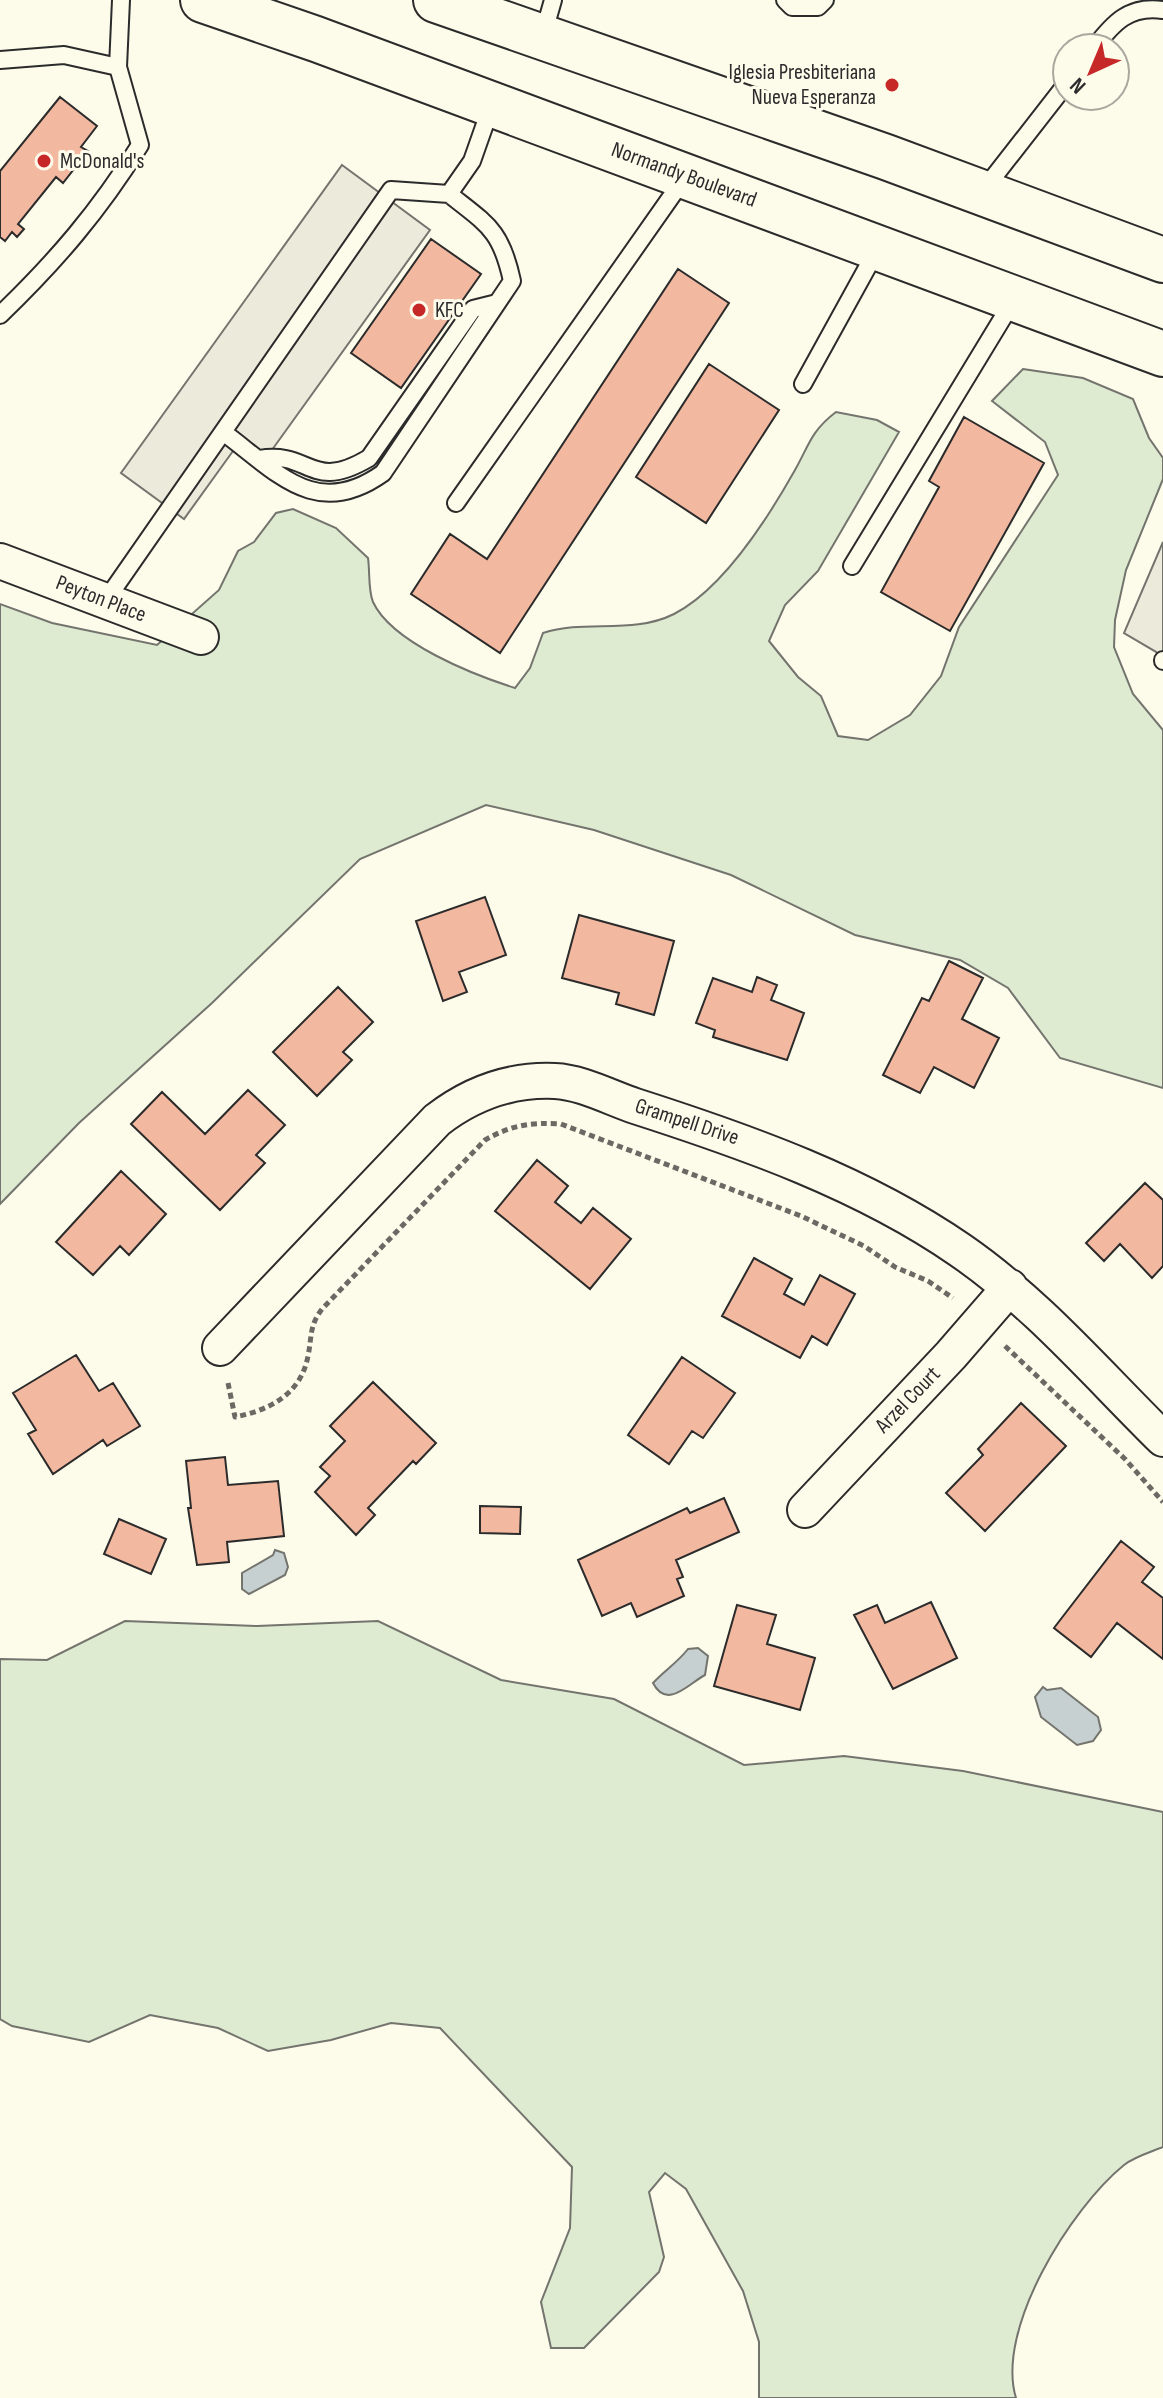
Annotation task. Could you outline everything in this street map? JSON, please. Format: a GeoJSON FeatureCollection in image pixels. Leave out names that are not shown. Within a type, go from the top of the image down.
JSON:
{"type":"FeatureCollection","features":[{"type":"Feature","properties":{"kind":"main road","name":"Normandy Boulevard"},"geometry":{"type":"LineString","coordinates":[[203,0],[492,104],[1163,354]]}},
{"type":"Feature","properties":{"kind":"main road"},"geometry":{"type":"LineString","coordinates":[[436,0],[548,18],[981,193],[1163,260]]}},
{"type":"Feature","properties":{"kind":"street","name":"Peyton Place"},"geometry":{"type":"LineString","coordinates":[[0,561],[201,637]]}},
{"type":"Feature","properties":{"kind":"street","name":"Grampell Drive"},"geometry":{"type":"LineString","coordinates":[[220,1348],[437,1120],[464,1100],[510,1084],[559,1081],[752,1143],[913,1219],[1010,1287],[1084,1356],[1163,1439]]}},
{"type":"Feature","properties":{"kind":"street","name":"Arzel Court"},"geometry":{"type":"LineString","coordinates":[[805,1510],[1010,1287]]}},
{"type":"Feature","properties":{"kind":"lane"},"geometry":{"type":"LineString","coordinates":[[0,315],[61,256],[112,191],[140,145],[118,67],[121,0]]}},
{"type":"Feature","properties":{"kind":"lane"},"geometry":{"type":"LineString","coordinates":[[785,0],[792,7],[818,7],[825,0]]}},
{"type":"Feature","properties":{"kind":"lane"},"geometry":{"type":"LineString","coordinates":[[1107,32],[1116,20],[1145,7],[1163,10]]}},
{"type":"Feature","properties":{"kind":"lane"},"geometry":{"type":"LineString","coordinates":[[0,60],[64,55],[118,67]]}},
{"type":"Feature","properties":{"kind":"lane"},"geometry":{"type":"LineString","coordinates":[[981,193],[1051,103]]}},
{"type":"Feature","properties":{"kind":"lane"},"geometry":{"type":"LineString","coordinates":[[449,194],[472,161],[492,104]]}},
{"type":"Feature","properties":{"kind":"lane"},"geometry":{"type":"LineString","coordinates":[[456,503],[686,176]]}},
{"type":"Feature","properties":{"kind":"lane"},"geometry":{"type":"LineString","coordinates":[[106,600],[391,190],[449,194],[488,225],[505,248],[512,281],[383,473],[365,486],[333,495],[306,491],[223,432]]}},
{"type":"Feature","properties":{"kind":"lane"},"geometry":{"type":"LineString","coordinates":[[803,384],[879,247]]}},
{"type":"Feature","properties":{"kind":"lane"},"geometry":{"type":"LineString","coordinates":[[852,566],[1015,298]]}},
{"type":"Feature","properties":{"kind":"path"},"geometry":{"type":"LineString","coordinates":[[220,1348],[235,1417],[261,1411],[281,1401],[302,1376],[308,1360],[311,1323],[485,1140],[508,1127],[535,1122],[561,1124],[801,1216],[864,1246],[895,1267],[928,1281],[979,1322],[1125,1459],[1163,1502]]}},
{"type":"Feature","properties":{"kind":"green space"},"geometry":{"type":"Polygon","coordinates":[[[1023,369],[1083,378],[1133,399],[1149,438],[1163,458],[1163,479],[1126,570],[1115,620],[1114,647],[1133,694],[1163,730],[1163,1088],[1060,1058],[1008,988],[960,960],[855,935],[731,875],[594,830],[486,805],[360,859],[212,1003],[79,1123],[0,1204],[0,604],[52,623],[157,645],[219,590],[238,551],[254,542],[276,513],[293,509],[336,528],[368,558],[373,602],[397,631],[436,656],[515,688],[530,668],[543,633],[658,620],[692,603],[710,588],[743,551],[784,489],[816,432],[836,412],[877,420],[899,432],[818,571],[785,605],[769,641],[798,677],[821,696],[838,736],[868,740],[910,715],[941,676],[959,627],[1058,475],[1045,442],[992,401],[1023,369]]]}},
{"type":"Feature","properties":{"kind":"green space"},"geometry":{"type":"Polygon","coordinates":[[[125,1621],[257,1626],[378,1621],[501,1680],[614,1699],[744,1765],[844,1756],[963,1771],[1163,1812],[1163,2147],[1124,2165],[1103,2185],[1061,2239],[1027,2305],[1017,2339],[1012,2370],[1016,2398],[759,2398],[759,2342],[743,2291],[686,2189],[665,2173],[649,2192],[664,2257],[659,2272],[584,2348],[551,2348],[541,2302],[570,2228],[572,2167],[440,2028],[391,2023],[331,2040],[268,2051],[218,2028],[150,2015],[89,2042],[12,2026],[0,2019],[0,1659],[47,1660],[125,1621]]]}},
{"type":"Feature","properties":{"kind":"shaded area"},"geometry":{"type":"Polygon","coordinates":[[[342,165],[430,230],[259,468],[233,451],[184,519],[121,473],[342,165]]]}},
{"type":"Feature","properties":{"kind":"shaded area"},"geometry":{"type":"Polygon","coordinates":[[[1163,542],[1163,656],[1124,633],[1163,542]]]}},
{"type":"Feature","properties":{"kind":"shaded area"},"geometry":{"type":"Polygon","coordinates":[[[275,1550],[284,1553],[288,1567],[285,1575],[249,1594],[242,1589],[242,1573],[273,1555],[275,1550]]]}},
{"type":"Feature","properties":{"kind":"shaded area"},"geometry":{"type":"Polygon","coordinates":[[[698,1648],[708,1656],[705,1675],[671,1695],[659,1691],[653,1683],[688,1649],[698,1648]]]}},
{"type":"Feature","properties":{"kind":"shaded area"},"geometry":{"type":"Polygon","coordinates":[[[1043,1687],[1047,1690],[1061,1688],[1098,1717],[1101,1730],[1093,1741],[1077,1745],[1041,1717],[1035,1697],[1043,1687]]]}},
{"type":"Feature","properties":{"kind":"building","name":"McDonald's"},"geometry":{"type":"Polygon","coordinates":[[[60,97],[97,126],[81,147],[88,151],[63,183],[56,177],[18,224],[24,229],[17,237],[12,232],[5,241],[0,237],[0,171],[60,97]]]}},
{"type":"Feature","properties":{"kind":"building"},"geometry":{"type":"Polygon","coordinates":[[[431,239],[481,274],[401,388],[351,353],[431,239]]]}},
{"type":"Feature","properties":{"kind":"building"},"geometry":{"type":"Polygon","coordinates":[[[678,269],[729,303],[500,653],[411,594],[450,534],[487,559],[678,269]]]}},
{"type":"Feature","properties":{"kind":"building"},"geometry":{"type":"Polygon","coordinates":[[[709,364],[779,410],[706,523],[636,477],[709,364]]]}},
{"type":"Feature","properties":{"kind":"building"},"geometry":{"type":"Polygon","coordinates":[[[964,417],[1044,463],[950,631],[881,592],[939,487],[929,481],[964,417]]]}},
{"type":"Feature","properties":{"kind":"building"},"geometry":{"type":"Polygon","coordinates":[[[485,897],[506,955],[459,972],[467,992],[443,1001],[416,921],[485,897]]]}},
{"type":"Feature","properties":{"kind":"building"},"geometry":{"type":"Polygon","coordinates":[[[579,915],[674,941],[654,1015],[616,1004],[619,993],[562,978],[579,915]]]}},
{"type":"Feature","properties":{"kind":"building"},"geometry":{"type":"Polygon","coordinates":[[[949,961],[983,978],[962,1019],[999,1038],[974,1088],[934,1067],[920,1093],[883,1075],[922,998],[929,1001],[949,961]]]}},
{"type":"Feature","properties":{"kind":"building"},"geometry":{"type":"Polygon","coordinates":[[[757,977],[777,985],[771,1000],[804,1013],[787,1060],[713,1037],[715,1030],[696,1023],[713,978],[752,992],[757,977]]]}},
{"type":"Feature","properties":{"kind":"building"},"geometry":{"type":"Polygon","coordinates":[[[338,987],[373,1022],[343,1052],[352,1060],[317,1096],[273,1052],[338,987]]]}},
{"type":"Feature","properties":{"kind":"building"},"geometry":{"type":"Polygon","coordinates":[[[248,1090],[285,1125],[256,1155],[265,1163],[220,1210],[131,1124],[162,1092],[205,1134],[248,1090]]]}},
{"type":"Feature","properties":{"kind":"building"},"geometry":{"type":"Polygon","coordinates":[[[537,1160],[568,1186],[555,1202],[581,1223],[593,1208],[631,1239],[590,1289],[495,1211],[537,1160]]]}},
{"type":"Feature","properties":{"kind":"building"},"geometry":{"type":"Polygon","coordinates":[[[121,1171],[166,1214],[129,1255],[120,1246],[93,1275],[56,1242],[121,1171]]]}},
{"type":"Feature","properties":{"kind":"building"},"geometry":{"type":"Polygon","coordinates":[[[1145,1183],[1163,1200],[1163,1266],[1152,1278],[1120,1244],[1104,1261],[1086,1243],[1145,1183]]]}},
{"type":"Feature","properties":{"kind":"building"},"geometry":{"type":"Polygon","coordinates":[[[754,1258],[792,1279],[784,1294],[804,1305],[820,1275],[855,1294],[827,1345],[812,1336],[800,1358],[722,1316],[754,1258]]]}},
{"type":"Feature","properties":{"kind":"building"},"geometry":{"type":"Polygon","coordinates":[[[76,1355],[99,1391],[113,1383],[140,1426],[107,1446],[103,1440],[53,1474],[28,1434],[36,1430],[13,1393],[76,1355]]]}},
{"type":"Feature","properties":{"kind":"building"},"geometry":{"type":"Polygon","coordinates":[[[682,1357],[735,1393],[703,1438],[692,1431],[669,1464],[628,1435],[682,1357]]]}},
{"type":"Feature","properties":{"kind":"building"},"geometry":{"type":"Polygon","coordinates":[[[373,1382],[436,1443],[416,1464],[413,1461],[368,1508],[375,1515],[356,1535],[315,1492],[330,1476],[320,1467],[345,1441],[330,1426],[373,1382]]]}},
{"type":"Feature","properties":{"kind":"building"},"geometry":{"type":"Polygon","coordinates":[[[1021,1403],[1066,1446],[985,1531],[946,1493],[983,1455],[978,1449],[1021,1403]]]}},
{"type":"Feature","properties":{"kind":"building"},"geometry":{"type":"Polygon","coordinates":[[[225,1457],[228,1485],[278,1481],[284,1536],[227,1542],[229,1562],[197,1565],[188,1508],[191,1508],[186,1461],[225,1457]]]}},
{"type":"Feature","properties":{"kind":"building"},"geometry":{"type":"Polygon","coordinates":[[[724,1498],[739,1532],[676,1560],[683,1577],[677,1579],[684,1596],[637,1617],[631,1603],[602,1616],[578,1560],[687,1508],[690,1513],[724,1498]]]}},
{"type":"Feature","properties":{"kind":"building"},"geometry":{"type":"Polygon","coordinates":[[[480,1506],[521,1507],[520,1534],[480,1533],[480,1506]]]}},
{"type":"Feature","properties":{"kind":"building"},"geometry":{"type":"Polygon","coordinates":[[[119,1519],[166,1539],[151,1574],[104,1554],[119,1519]]]}},
{"type":"Feature","properties":{"kind":"building"},"geometry":{"type":"Polygon","coordinates":[[[1121,1541],[1154,1567],[1142,1582],[1163,1598],[1163,1659],[1117,1623],[1091,1657],[1054,1628],[1121,1541]]]}},
{"type":"Feature","properties":{"kind":"building"},"geometry":{"type":"Polygon","coordinates":[[[931,1602],[957,1658],[893,1689],[854,1615],[877,1605],[885,1623],[931,1602]]]}},
{"type":"Feature","properties":{"kind":"building"},"geometry":{"type":"Polygon","coordinates":[[[737,1605],[776,1615],[767,1644],[815,1658],[800,1710],[714,1686],[737,1605]]]}},
{"type":"Feature","properties":{"kind":"place","name":"Iglesia Presbiteriana Nueva Esperanza"},"geometry":{"type":"Point","coordinates":[892,85]}},
{"type":"Feature","properties":{"kind":"place","name":"McDonald's"},"geometry":{"type":"Point","coordinates":[44,161]}},
{"type":"Feature","properties":{"kind":"place","name":"KFC"},"geometry":{"type":"Point","coordinates":[419,310]}}]}
